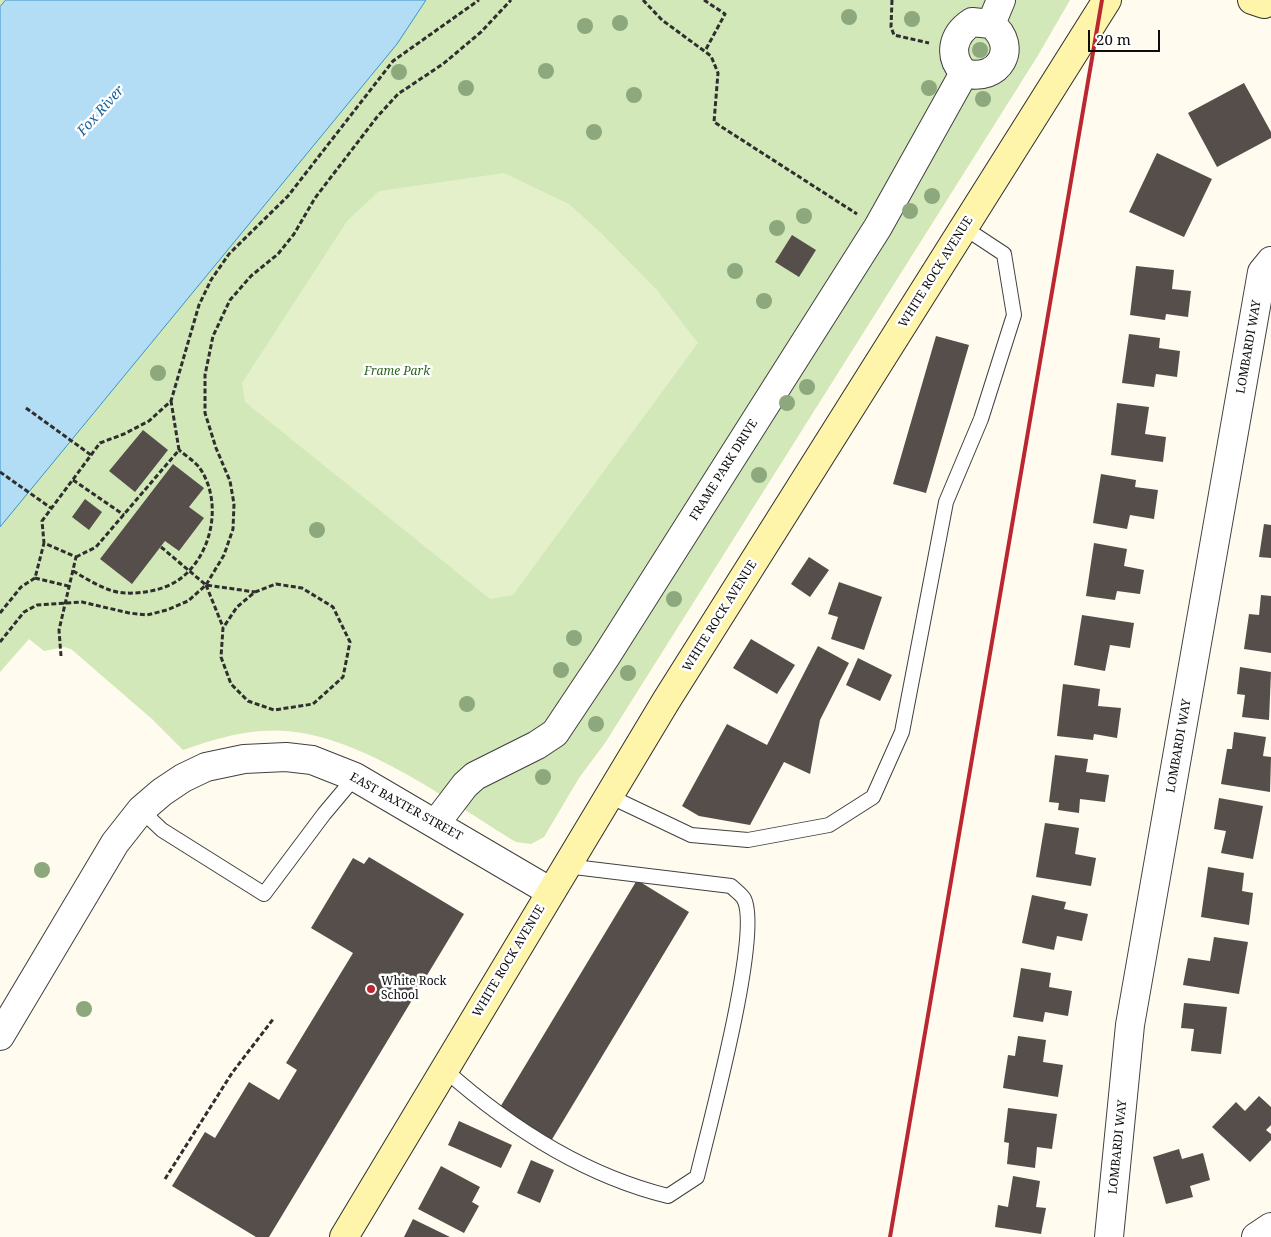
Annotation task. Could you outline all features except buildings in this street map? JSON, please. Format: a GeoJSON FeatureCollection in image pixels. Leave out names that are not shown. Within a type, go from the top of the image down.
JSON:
{"type":"FeatureCollection","features":[{"type":"Feature","properties":{"kind":"street","name":"WHITE ROCK AVENUE"},"geometry":{"type":"LineString","coordinates":[[344,1237],[609,796],[963,227],[1107,0]]}},
{"type":"Feature","properties":{"kind":"street"},"geometry":{"type":"LineString","coordinates":[[996,12],[1005,44],[1002,61],[989,73],[980,76],[964,73],[954,59],[956,37],[963,28],[972,22],[996,12]]}},
{"type":"Feature","properties":{"kind":"street","name":"FRAME PARK DRIVE"},"geometry":{"type":"LineString","coordinates":[[436,822],[465,785],[475,776],[537,745],[555,733],[605,658],[878,227],[964,73]]}},
{"type":"Feature","properties":{"kind":"street","name":"LOMBARDI WAY"},"geometry":{"type":"LineString","coordinates":[[1110,1237],[1130,1025],[1262,272],[1271,261]]}},
{"type":"Feature","properties":{"kind":"street","name":"EAST BAXTER STREET"},"geometry":{"type":"LineString","coordinates":[[0,1036],[115,843],[141,810],[162,792],[183,778],[206,768],[244,759],[286,757],[312,760],[356,777],[436,822],[550,892]]}},
{"type":"Feature","properties":{"kind":"street"},"geometry":{"type":"LineString","coordinates":[[1256,1237],[1271,1227]]}},
{"type":"Feature","properties":{"kind":"lane"},"geometry":{"type":"LineString","coordinates":[[609,796],[691,835],[748,840],[829,825],[873,797],[902,732],[946,502],[981,419],[1014,315],[1004,254],[963,227]]}},
{"type":"Feature","properties":{"kind":"lane"},"geometry":{"type":"LineString","coordinates":[[141,810],[162,830],[264,894],[324,814],[356,777]]}},
{"type":"Feature","properties":{"kind":"lane"},"geometry":{"type":"LineString","coordinates":[[444,1069],[482,1103],[526,1134],[575,1162],[637,1189],[668,1196],[697,1177],[741,987],[748,929],[744,900],[731,886],[566,866]]}},
{"type":"Feature","properties":{"kind":"path"},"geometry":{"type":"LineString","coordinates":[[72,571],[104,588],[123,593],[140,593],[177,581],[203,550],[212,518],[207,481],[198,466],[179,450],[171,401],[199,305],[229,254],[288,196],[393,61],[479,0]]}},
{"type":"Feature","properties":{"kind":"path"},"geometry":{"type":"LineString","coordinates":[[0,642],[24,612],[37,605],[82,602],[129,613],[147,615],[167,610],[188,601],[206,585],[224,555],[233,529],[234,504],[230,481],[216,448],[205,413],[205,375],[213,336],[230,300],[251,276],[278,254],[294,234],[315,198],[377,117],[398,94],[443,64],[482,32],[511,0]]}},
{"type":"Feature","properties":{"kind":"path"},"geometry":{"type":"LineString","coordinates":[[642,0],[662,20],[711,56],[718,73],[714,122],[857,214]]}},
{"type":"Feature","properties":{"kind":"path"},"geometry":{"type":"LineString","coordinates":[[704,0],[725,14],[705,51]]}},
{"type":"Feature","properties":{"kind":"path"},"geometry":{"type":"LineString","coordinates":[[892,0],[891,27],[894,35],[932,44]]}},
{"type":"Feature","properties":{"kind":"path"},"geometry":{"type":"LineString","coordinates":[[0,613],[21,587],[35,578],[44,543],[42,521],[100,443],[124,434],[149,421],[171,401]]}},
{"type":"Feature","properties":{"kind":"path"},"geometry":{"type":"LineString","coordinates":[[26,408],[91,455]]}},
{"type":"Feature","properties":{"kind":"path"},"geometry":{"type":"LineString","coordinates":[[61,656],[59,630],[76,557],[96,547],[179,450]]}},
{"type":"Feature","properties":{"kind":"path"},"geometry":{"type":"LineString","coordinates":[[0,472],[51,508]]}},
{"type":"Feature","properties":{"kind":"path"},"geometry":{"type":"LineString","coordinates":[[73,480],[124,515]]}},
{"type":"Feature","properties":{"kind":"path"},"geometry":{"type":"LineString","coordinates":[[44,543],[76,557]]}},
{"type":"Feature","properties":{"kind":"path"},"geometry":{"type":"LineString","coordinates":[[161,547],[206,585],[223,628],[221,657],[231,684],[248,701],[274,710],[313,704],[343,676],[350,642],[333,607],[302,588],[276,584],[255,592],[238,607],[223,628]]}},
{"type":"Feature","properties":{"kind":"path"},"geometry":{"type":"LineString","coordinates":[[35,578],[68,586]]}},
{"type":"Feature","properties":{"kind":"path"},"geometry":{"type":"LineString","coordinates":[[206,585],[255,592]]}},
{"type":"Feature","properties":{"kind":"path"},"geometry":{"type":"LineString","coordinates":[[165,1179],[232,1073],[274,1018]]}},
{"type":"Feature","properties":{"kind":"green space","name":"Frame Park"},"geometry":{"type":"Polygon","coordinates":[[[0,0],[1070,0],[1037,57],[605,743],[579,778],[544,837],[531,844],[516,842],[394,767],[361,751],[327,739],[294,732],[261,731],[222,738],[183,750],[152,719],[71,649],[64,647],[44,651],[29,639],[0,672],[0,0]]]}},
{"type":"Feature","properties":{"kind":"green space"},"geometry":{"type":"Polygon","coordinates":[[[504,173],[569,204],[600,232],[657,290],[698,343],[513,595],[490,599],[245,402],[242,383],[347,221],[379,191],[504,173]]]}},
{"type":"Feature","properties":{"kind":"water","name":"Fox River"},"geometry":{"type":"Polygon","coordinates":[[[6,0],[426,0],[397,44],[0,527],[0,7],[6,0]]]}},
{"type":"Feature","properties":{"kind":"railway"},"geometry":{"type":"LineString","coordinates":[[890,1237],[1102,0]]}},
{"type":"Feature","properties":{"kind":"place","name":"White Rock School"},"geometry":{"type":"Point","coordinates":[371,989]}}]}
